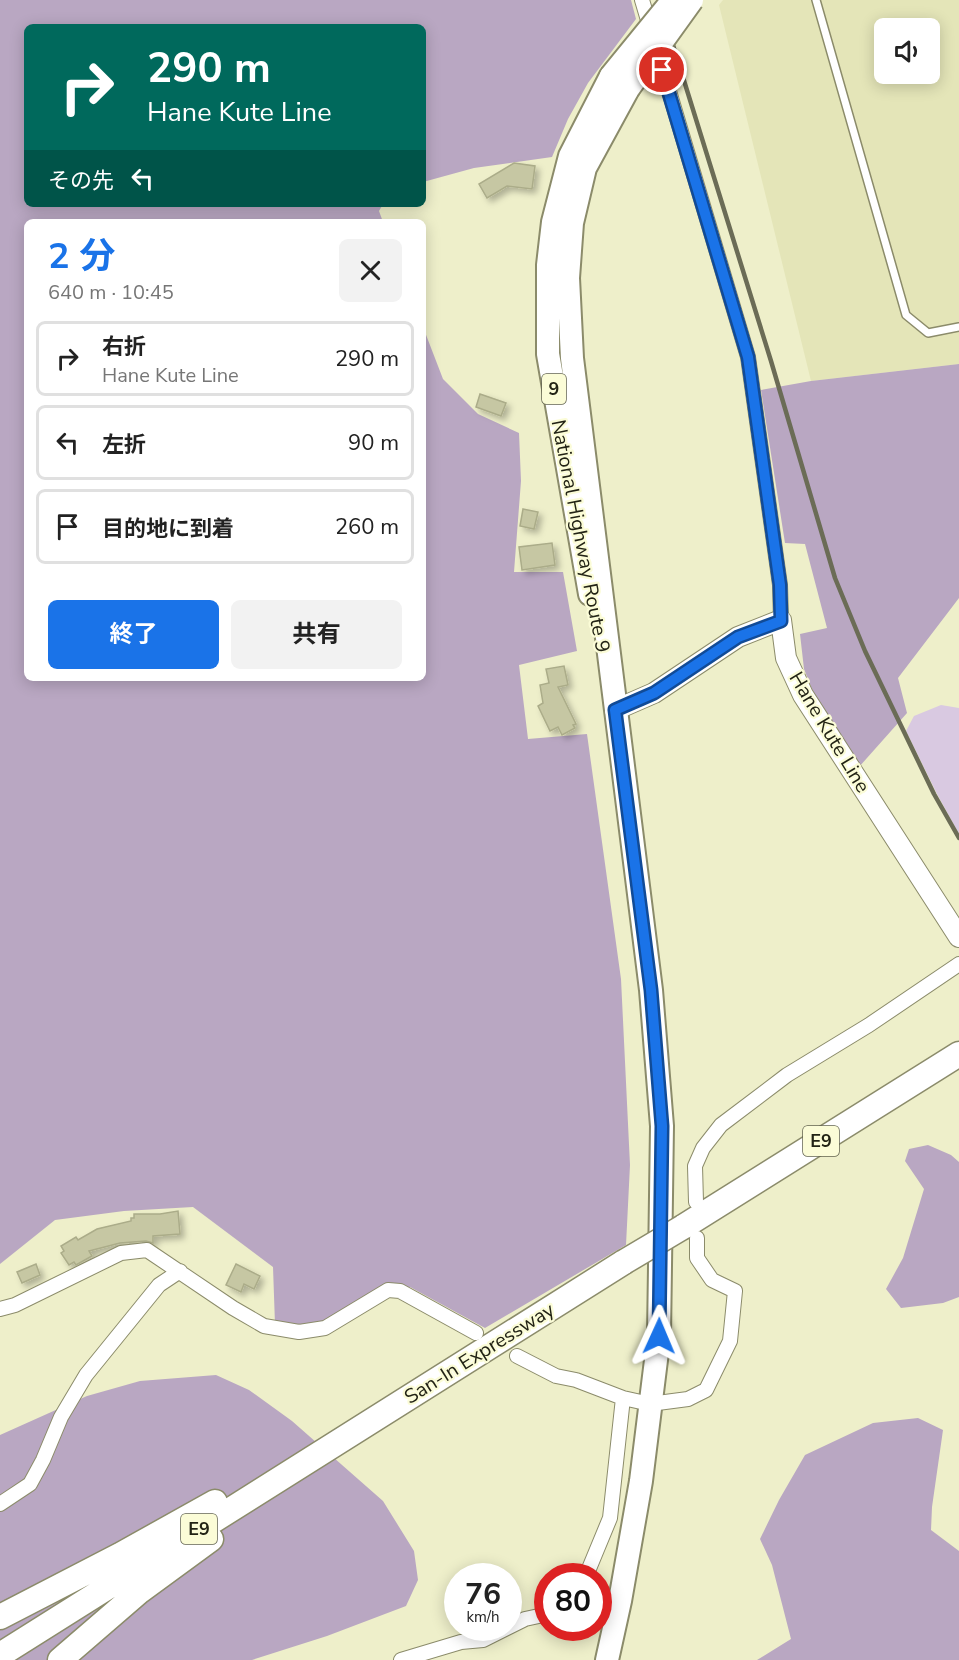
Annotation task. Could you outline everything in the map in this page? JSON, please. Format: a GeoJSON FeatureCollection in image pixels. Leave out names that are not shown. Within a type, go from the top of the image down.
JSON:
{"type":"FeatureCollection","features":[{"type":"Feature","properties":{"kind":"highway","name":"National Highway Route 9"},"geometry":{"type":"LineString","coordinates":[[607,1660],[642,1481],[659,1336],[662,1126],[651,990],[572,358],[568,278],[572,223],[585,168],[620,83],[673,0]]}},
{"type":"Feature","properties":{"kind":"highway","name":"National Highway Route 9"},"geometry":{"type":"LineString","coordinates":[[620,83],[692,0]]}},
{"type":"Feature","properties":{"kind":"highway","name":"San-In Expressway"},"geometry":{"type":"LineString","coordinates":[[0,1655],[398,1404],[514,1345],[624,1262],[690,1232],[959,1054]]}},
{"type":"Feature","properties":{"kind":"highway"},"geometry":{"type":"LineString","coordinates":[[0,1617],[120,1555],[241,1487],[424,1373],[514,1345]]}},
{"type":"Feature","properties":{"kind":"highway"},"geometry":{"type":"LineString","coordinates":[[60,1660],[140,1591],[398,1404]]}},
{"type":"Feature","properties":{"kind":"main road"},"geometry":{"type":"LineString","coordinates":[[615,710],[654,693],[738,637],[781,621]]}},
{"type":"Feature","properties":{"kind":"main road","name":"Hane Kute Line"},"geometry":{"type":"LineString","coordinates":[[781,621],[786,658],[803,695],[959,937]]}},
{"type":"Feature","properties":{"kind":"street"},"geometry":{"type":"LineString","coordinates":[[642,0],[748,357],[780,585],[781,621]]}},
{"type":"Feature","properties":{"kind":"street"},"geometry":{"type":"LineString","coordinates":[[696,1202],[695,1166],[703,1148],[721,1125],[787,1075],[869,1025],[959,964]]}},
{"type":"Feature","properties":{"kind":"street"},"geometry":{"type":"LineString","coordinates":[[514,1345],[555,1376],[576,1380],[623,1398],[650,1404],[688,1399],[706,1390],[730,1341],[735,1291],[712,1280],[698,1258],[690,1232]]}},
{"type":"Feature","properties":{"kind":"street"},"geometry":{"type":"LineString","coordinates":[[0,1309],[15,1305],[121,1253],[147,1250],[264,1326],[299,1332],[325,1328],[388,1290],[400,1291],[476,1333]]}},
{"type":"Feature","properties":{"kind":"street"},"geometry":{"type":"LineString","coordinates":[[0,1504],[30,1484],[61,1417],[86,1375],[159,1285],[180,1271]]}},
{"type":"Feature","properties":{"kind":"street"},"geometry":{"type":"LineString","coordinates":[[591,1563],[610,1518],[623,1398]]}},
{"type":"Feature","properties":{"kind":"street"},"geometry":{"type":"LineString","coordinates":[[610,1518],[635,1519]]}},
{"type":"Feature","properties":{"kind":"street"},"geometry":{"type":"LineString","coordinates":[[401,1660],[461,1642],[483,1640],[525,1619],[534,1617]]}},
{"type":"Feature","properties":{"kind":"lane"},"geometry":{"type":"LineString","coordinates":[[816,0],[906,315],[928,333],[959,327]]}},
{"type":"Feature","properties":{"kind":"shaded area"},"geometry":{"type":"Polygon","coordinates":[[[0,0],[631,0],[636,19],[588,83],[568,119],[552,157],[474,168],[426,181],[426,24],[24,24],[24,207],[381,207],[379,211],[382,219],[24,219],[24,681],[426,681],[426,335],[443,379],[478,414],[519,433],[521,481],[514,572],[563,572],[577,651],[519,665],[528,739],[587,734],[621,979],[630,1165],[626,1245],[485,1328],[410,1287],[384,1288],[336,1319],[308,1329],[275,1324],[273,1267],[193,1207],[124,1211],[55,1220],[0,1264],[0,0]]]}},
{"type":"Feature","properties":{"kind":"shaded area"},"geometry":{"type":"Polygon","coordinates":[[[723,0],[959,0],[959,364],[811,381],[719,5],[723,0]]]}},
{"type":"Feature","properties":{"kind":"shaded area"},"geometry":{"type":"Polygon","coordinates":[[[959,364],[959,598],[898,678],[907,713],[859,767],[823,717],[804,669],[800,634],[827,628],[805,544],[785,543],[761,390],[811,381],[959,364]]]}},
{"type":"Feature","properties":{"kind":"shaded area"},"geometry":{"type":"Polygon","coordinates":[[[941,705],[959,708],[959,834],[906,731],[914,716],[941,705]]]}},
{"type":"Feature","properties":{"kind":"shaded area"},"geometry":{"type":"Polygon","coordinates":[[[928,1145],[951,1155],[959,1162],[959,1297],[943,1303],[901,1308],[886,1289],[903,1258],[924,1189],[905,1161],[909,1149],[928,1145]]]}},
{"type":"Feature","properties":{"kind":"shaded area"},"geometry":{"type":"Polygon","coordinates":[[[216,1375],[249,1390],[292,1421],[383,1501],[414,1551],[418,1580],[406,1606],[327,1636],[252,1660],[0,1660],[0,1435],[87,1396],[140,1381],[216,1375]]]}},
{"type":"Feature","properties":{"kind":"shaded area"},"geometry":{"type":"Polygon","coordinates":[[[918,1418],[943,1430],[931,1530],[959,1551],[959,1660],[757,1660],[791,1639],[772,1565],[760,1539],[805,1455],[873,1423],[918,1418]]]}},
{"type":"Feature","properties":{"kind":"building"},"geometry":{"type":"Polygon","coordinates":[[[514,163],[535,166],[532,189],[507,186],[487,198],[479,184],[514,163]]]}},
{"type":"Feature","properties":{"kind":"building"},"geometry":{"type":"Polygon","coordinates":[[[480,394],[506,403],[501,416],[476,407],[480,394]]]}},
{"type":"Feature","properties":{"kind":"building"},"geometry":{"type":"Polygon","coordinates":[[[523,509],[538,512],[534,529],[520,526],[523,509]]]}},
{"type":"Feature","properties":{"kind":"building"},"geometry":{"type":"Polygon","coordinates":[[[552,543],[555,565],[522,570],[519,547],[552,543]]]}},
{"type":"Feature","properties":{"kind":"building"},"geometry":{"type":"Polygon","coordinates":[[[564,666],[568,685],[558,687],[576,724],[573,725],[575,728],[562,735],[558,727],[550,731],[538,706],[543,703],[540,685],[549,683],[546,669],[564,666]]]}},
{"type":"Feature","properties":{"kind":"building"},"geometry":{"type":"Polygon","coordinates":[[[178,1211],[180,1234],[153,1236],[153,1243],[146,1241],[120,1243],[89,1251],[92,1256],[76,1265],[74,1262],[69,1265],[61,1253],[64,1251],[61,1246],[76,1237],[78,1240],[97,1229],[131,1221],[134,1214],[178,1211]]]}},
{"type":"Feature","properties":{"kind":"building"},"geometry":{"type":"Polygon","coordinates":[[[36,1264],[40,1275],[22,1283],[17,1272],[36,1264]]]}},
{"type":"Feature","properties":{"kind":"building"},"geometry":{"type":"Polygon","coordinates":[[[236,1264],[260,1276],[254,1289],[244,1284],[241,1292],[226,1285],[236,1264]]]}},
{"type":"Feature","properties":{"kind":"railway"},"geometry":{"type":"LineString","coordinates":[[659,0],[771,361],[835,578],[865,651],[934,794],[959,838]]}},
{"type":"Feature","properties":{"kind":"route"},"geometry":{"type":"LineString","coordinates":[[659,1336],[662,1126],[651,990],[615,710],[654,693],[738,637],[781,621],[780,585],[748,357],[662,70]]}}]}
